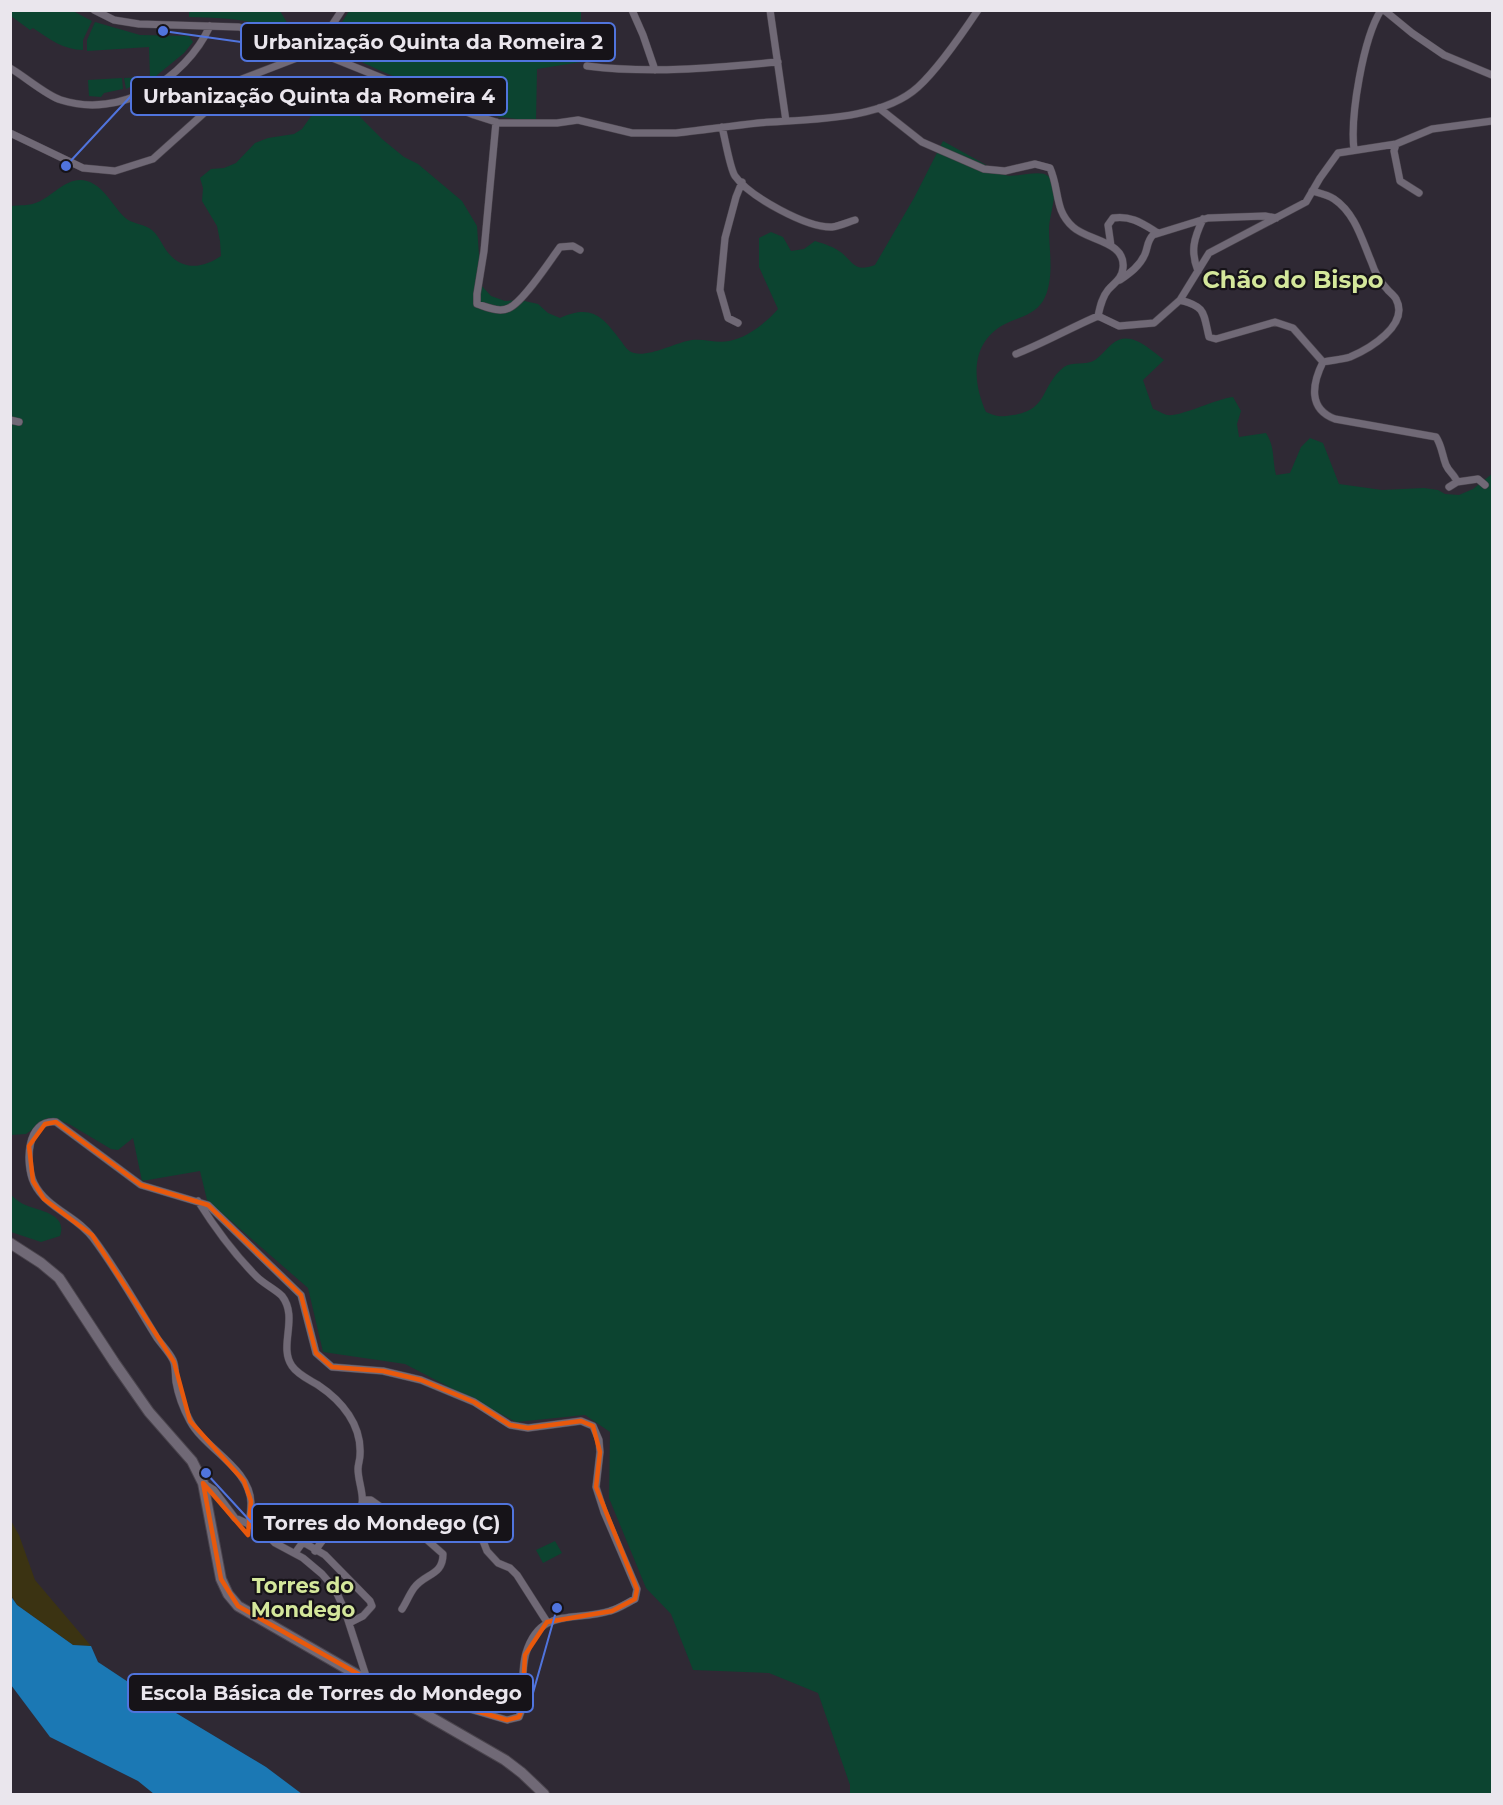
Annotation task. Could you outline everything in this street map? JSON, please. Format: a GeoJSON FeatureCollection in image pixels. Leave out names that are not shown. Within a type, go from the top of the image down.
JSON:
{"type":"FeatureCollection","features":[{"type":"Feature","properties":{"kind":"main road"},"geometry":{"type":"LineString","coordinates":[[10,1243],[42,1263],[59,1278],[149,1412],[192,1461],[203,1483],[221,1579],[228,1594],[247,1612],[505,1760],[544,1794]]}},
{"type":"Feature","properties":{"kind":"street"},"geometry":{"type":"LineString","coordinates":[[94,10],[114,20],[139,24],[239,27],[315,51],[496,122],[522,124],[578,120],[632,133],[651,134],[842,116],[879,108],[896,101],[918,87],[978,10]]}},
{"type":"Feature","properties":{"kind":"street"},"geometry":{"type":"LineString","coordinates":[[10,133],[83,168],[115,171],[153,159],[242,79],[315,51],[342,10]]}},
{"type":"Feature","properties":{"kind":"street"},"geometry":{"type":"LineString","coordinates":[[632,10],[644,35],[655,70]]}},
{"type":"Feature","properties":{"kind":"street"},"geometry":{"type":"LineString","coordinates":[[770,10],[786,121]]}},
{"type":"Feature","properties":{"kind":"street"},"geometry":{"type":"LineString","coordinates":[[1354,150],[1358,87],[1376,20],[1383,10],[1444,55],[1492,75]]}},
{"type":"Feature","properties":{"kind":"street"},"geometry":{"type":"LineString","coordinates":[[10,68],[60,100],[84,104],[126,101],[155,87],[190,58],[202,43],[210,26]]}},
{"type":"Feature","properties":{"kind":"street"},"geometry":{"type":"LineString","coordinates":[[587,66],[625,71],[778,62]]}},
{"type":"Feature","properties":{"kind":"street"},"geometry":{"type":"LineString","coordinates":[[879,108],[922,142],[984,169],[1005,171],[1035,164],[1050,168],[1055,181],[1060,212],[1075,229],[1119,252],[1123,262],[1123,271],[1118,282]]}},
{"type":"Feature","properties":{"kind":"street"},"geometry":{"type":"LineString","coordinates":[[496,122],[477,304],[494,310],[508,309],[520,300],[560,247],[573,246],[580,250]]}},
{"type":"Feature","properties":{"kind":"street"},"geometry":{"type":"LineString","coordinates":[[1098,316],[1119,326],[1154,322],[1180,300],[1209,253],[1306,202],[1338,153],[1396,144],[1432,129],[1492,122]]}},
{"type":"Feature","properties":{"kind":"street"},"geometry":{"type":"LineString","coordinates":[[722,127],[734,176],[756,195],[796,217],[821,225],[834,227],[855,220]]}},
{"type":"Feature","properties":{"kind":"street"},"geometry":{"type":"LineString","coordinates":[[1396,144],[1394,151],[1400,181],[1419,193]]}},
{"type":"Feature","properties":{"kind":"street"},"geometry":{"type":"LineString","coordinates":[[738,323],[728,318],[720,290],[725,237],[742,182]]}},
{"type":"Feature","properties":{"kind":"street"},"geometry":{"type":"LineString","coordinates":[[1312,192],[1334,198],[1350,216],[1385,287],[1396,298],[1399,310],[1396,322],[1376,343],[1348,358],[1323,362]]}},
{"type":"Feature","properties":{"kind":"street"},"geometry":{"type":"LineString","coordinates":[[1016,354],[1098,316],[1108,290],[1135,268],[1146,251],[1150,238],[1158,233],[1203,219],[1265,216],[1275,218]]}},
{"type":"Feature","properties":{"kind":"street"},"geometry":{"type":"LineString","coordinates":[[1111,246],[1108,225],[1113,218],[1121,217],[1144,224],[1158,233]]}},
{"type":"Feature","properties":{"kind":"street"},"geometry":{"type":"LineString","coordinates":[[1198,271],[1192,250],[1195,236],[1203,219]]}},
{"type":"Feature","properties":{"kind":"street"},"geometry":{"type":"LineString","coordinates":[[1180,300],[1197,304],[1202,310],[1209,337],[1216,339],[1275,322],[1293,328],[1323,362]]}},
{"type":"Feature","properties":{"kind":"street"},"geometry":{"type":"LineString","coordinates":[[1323,362],[1316,374],[1315,385],[1316,403],[1320,411],[1335,418],[1436,436],[1447,467],[1456,478],[1456,482]]}},
{"type":"Feature","properties":{"kind":"street"},"geometry":{"type":"LineString","coordinates":[[10,420],[19,422]]}},
{"type":"Feature","properties":{"kind":"street"},"geometry":{"type":"LineString","coordinates":[[1449,487],[1456,482],[1478,479],[1485,485]]}},
{"type":"Feature","properties":{"kind":"street"},"geometry":{"type":"LineString","coordinates":[[203,1483],[214,1490],[235,1518],[249,1525],[262,1530],[275,1543],[312,1565],[332,1585],[340,1598],[367,1680],[507,1720],[519,1717],[522,1709],[525,1655],[533,1636],[547,1622],[612,1611],[635,1599],[637,1589],[604,1512],[596,1487],[600,1452],[599,1440],[593,1426],[581,1421],[528,1428],[510,1425],[474,1402],[421,1380],[383,1371],[332,1367],[316,1353],[301,1295],[208,1205],[141,1185],[56,1122],[45,1124],[31,1138],[29,1146],[33,1181],[44,1199],[70,1215],[92,1235],[174,1362],[177,1384],[190,1421],[208,1446],[230,1463],[244,1481],[251,1501],[249,1525]]}},
{"type":"Feature","properties":{"kind":"street"},"geometry":{"type":"LineString","coordinates":[[197,1200],[217,1230],[248,1268],[258,1279],[282,1296],[291,1315],[287,1350],[291,1366],[321,1387],[345,1409],[359,1430],[358,1468],[364,1500],[357,1516],[349,1523],[340,1524],[295,1507],[262,1530]]}},
{"type":"Feature","properties":{"kind":"street"},"geometry":{"type":"LineString","coordinates":[[364,1500],[371,1500],[426,1539],[443,1554],[443,1563],[436,1573],[425,1577],[414,1589],[402,1610]]}},
{"type":"Feature","properties":{"kind":"street"},"geometry":{"type":"LineString","coordinates":[[426,1539],[435,1538],[470,1520],[476,1522],[487,1551],[498,1563],[510,1568],[518,1575],[547,1622]]}},
{"type":"Feature","properties":{"kind":"street"},"geometry":{"type":"LineString","coordinates":[[315,1551],[322,1540],[340,1524]]}},
{"type":"Feature","properties":{"kind":"street"},"geometry":{"type":"LineString","coordinates":[[295,1553],[303,1542],[325,1556],[371,1603],[369,1610],[349,1623]]}},
{"type":"Feature","properties":{"kind":"highlighted area"},"geometry":{"type":"Polygon","coordinates":[[[56,1122],[141,1185],[208,1205],[301,1295],[316,1353],[332,1367],[383,1371],[421,1380],[474,1402],[510,1425],[528,1428],[581,1421],[593,1426],[600,1452],[596,1487],[637,1589],[635,1599],[612,1611],[547,1622],[525,1655],[522,1709],[519,1717],[507,1720],[367,1679],[238,1606],[221,1579],[203,1483],[248,1535],[251,1501],[244,1481],[190,1421],[174,1362],[92,1235],[44,1199],[33,1181],[29,1146],[45,1124],[56,1122]]]}},
{"type":"Feature","properties":{"kind":"green space"},"geometry":{"type":"Polygon","coordinates":[[[11,11],[73,11],[92,21],[83,40],[83,50],[76,50],[57,43],[33,28],[30,30],[11,16],[11,11]]]}},
{"type":"Feature","properties":{"kind":"green space"},"geometry":{"type":"Polygon","coordinates":[[[189,11],[280,11],[291,29],[289,33],[240,20],[189,17],[189,11]]]}},
{"type":"Feature","properties":{"kind":"green space"},"geometry":{"type":"Polygon","coordinates":[[[349,11],[581,11],[581,62],[537,69],[536,121],[500,117],[476,110],[327,46],[349,11]]]}},
{"type":"Feature","properties":{"kind":"green space"},"geometry":{"type":"Polygon","coordinates":[[[95,22],[140,35],[189,36],[193,42],[184,53],[150,81],[138,83],[126,89],[124,78],[150,77],[149,47],[87,51],[87,40],[95,22]]]}},
{"type":"Feature","properties":{"kind":"green space"},"geometry":{"type":"Polygon","coordinates":[[[122,78],[123,89],[104,93],[101,97],[89,96],[88,80],[122,78]]]}},
{"type":"Feature","properties":{"kind":"green space"},"geometry":{"type":"Polygon","coordinates":[[[341,100],[354,105],[361,118],[382,139],[404,157],[418,164],[462,201],[477,226],[481,285],[491,296],[505,301],[520,300],[538,304],[548,313],[560,318],[580,312],[595,315],[608,325],[626,348],[632,352],[640,354],[661,350],[692,340],[729,341],[750,333],[768,319],[778,309],[759,267],[759,238],[771,232],[783,237],[791,251],[804,249],[815,241],[839,251],[856,266],[864,268],[875,265],[914,198],[943,141],[1004,175],[1044,174],[1052,181],[1054,187],[1049,223],[1050,275],[1047,293],[1035,310],[1005,324],[985,341],[977,363],[977,375],[978,388],[986,412],[996,416],[1005,416],[1033,408],[1039,403],[1056,374],[1064,367],[1091,362],[1112,344],[1126,339],[1139,342],[1164,360],[1143,380],[1153,409],[1173,415],[1233,397],[1241,411],[1237,424],[1239,437],[1266,433],[1272,448],[1276,475],[1290,473],[1301,447],[1310,438],[1323,443],[1339,484],[1382,490],[1424,488],[1459,495],[1473,489],[1492,474],[1492,1794],[850,1794],[850,1785],[818,1693],[769,1673],[693,1670],[671,1614],[646,1588],[609,1498],[610,1432],[585,1415],[516,1422],[405,1364],[323,1352],[308,1288],[207,1200],[200,1171],[142,1181],[133,1138],[118,1150],[111,1149],[69,1124],[55,1119],[48,1118],[26,1134],[11,1135],[11,206],[35,203],[67,183],[87,181],[106,194],[125,218],[152,230],[177,261],[196,266],[209,263],[221,256],[220,241],[217,226],[202,201],[203,188],[200,178],[211,169],[224,168],[236,163],[255,143],[268,138],[294,134],[302,129],[319,105],[341,100]]]}},
{"type":"Feature","properties":{"kind":"green space"},"geometry":{"type":"Polygon","coordinates":[[[11,1195],[23,1204],[56,1218],[60,1222],[60,1236],[41,1242],[11,1232],[11,1195]]]}},
{"type":"Feature","properties":{"kind":"green space"},"geometry":{"type":"Polygon","coordinates":[[[555,1541],[562,1553],[543,1563],[536,1550],[555,1541]]]}},
{"type":"Feature","properties":{"kind":"sand"},"geometry":{"type":"Polygon","coordinates":[[[10,1519],[19,1535],[35,1580],[91,1646],[73,1645],[17,1605],[11,1595],[10,1519]]]}},
{"type":"Feature","properties":{"kind":"water"},"geometry":{"type":"Polygon","coordinates":[[[10,1595],[17,1605],[73,1645],[91,1646],[98,1662],[166,1707],[266,1767],[302,1794],[154,1794],[138,1781],[50,1737],[11,1685],[10,1595]]]}},
{"type":"Feature","properties":{"kind":"place","name":"Urbanização Quinta da Romeira 2"},"geometry":{"type":"Point","coordinates":[163,31]}},
{"type":"Feature","properties":{"kind":"place","name":"Urbanização Quinta da Romeira 4"},"geometry":{"type":"Point","coordinates":[66,166]}},
{"type":"Feature","properties":{"kind":"place","name":"Torres do Mondego (C)"},"geometry":{"type":"Point","coordinates":[206,1473]}},
{"type":"Feature","properties":{"kind":"place","name":"Escola Básica de Torres do Mondego"},"geometry":{"type":"Point","coordinates":[557,1608]}},
{"type":"Feature","properties":{"kind":"district","name":"Chão do Bispo"},"geometry":{"type":"Point","coordinates":[1293,279]}},
{"type":"Feature","properties":{"kind":"district","name":"Torres do Mondego"},"geometry":{"type":"Point","coordinates":[303,1597]}}]}
